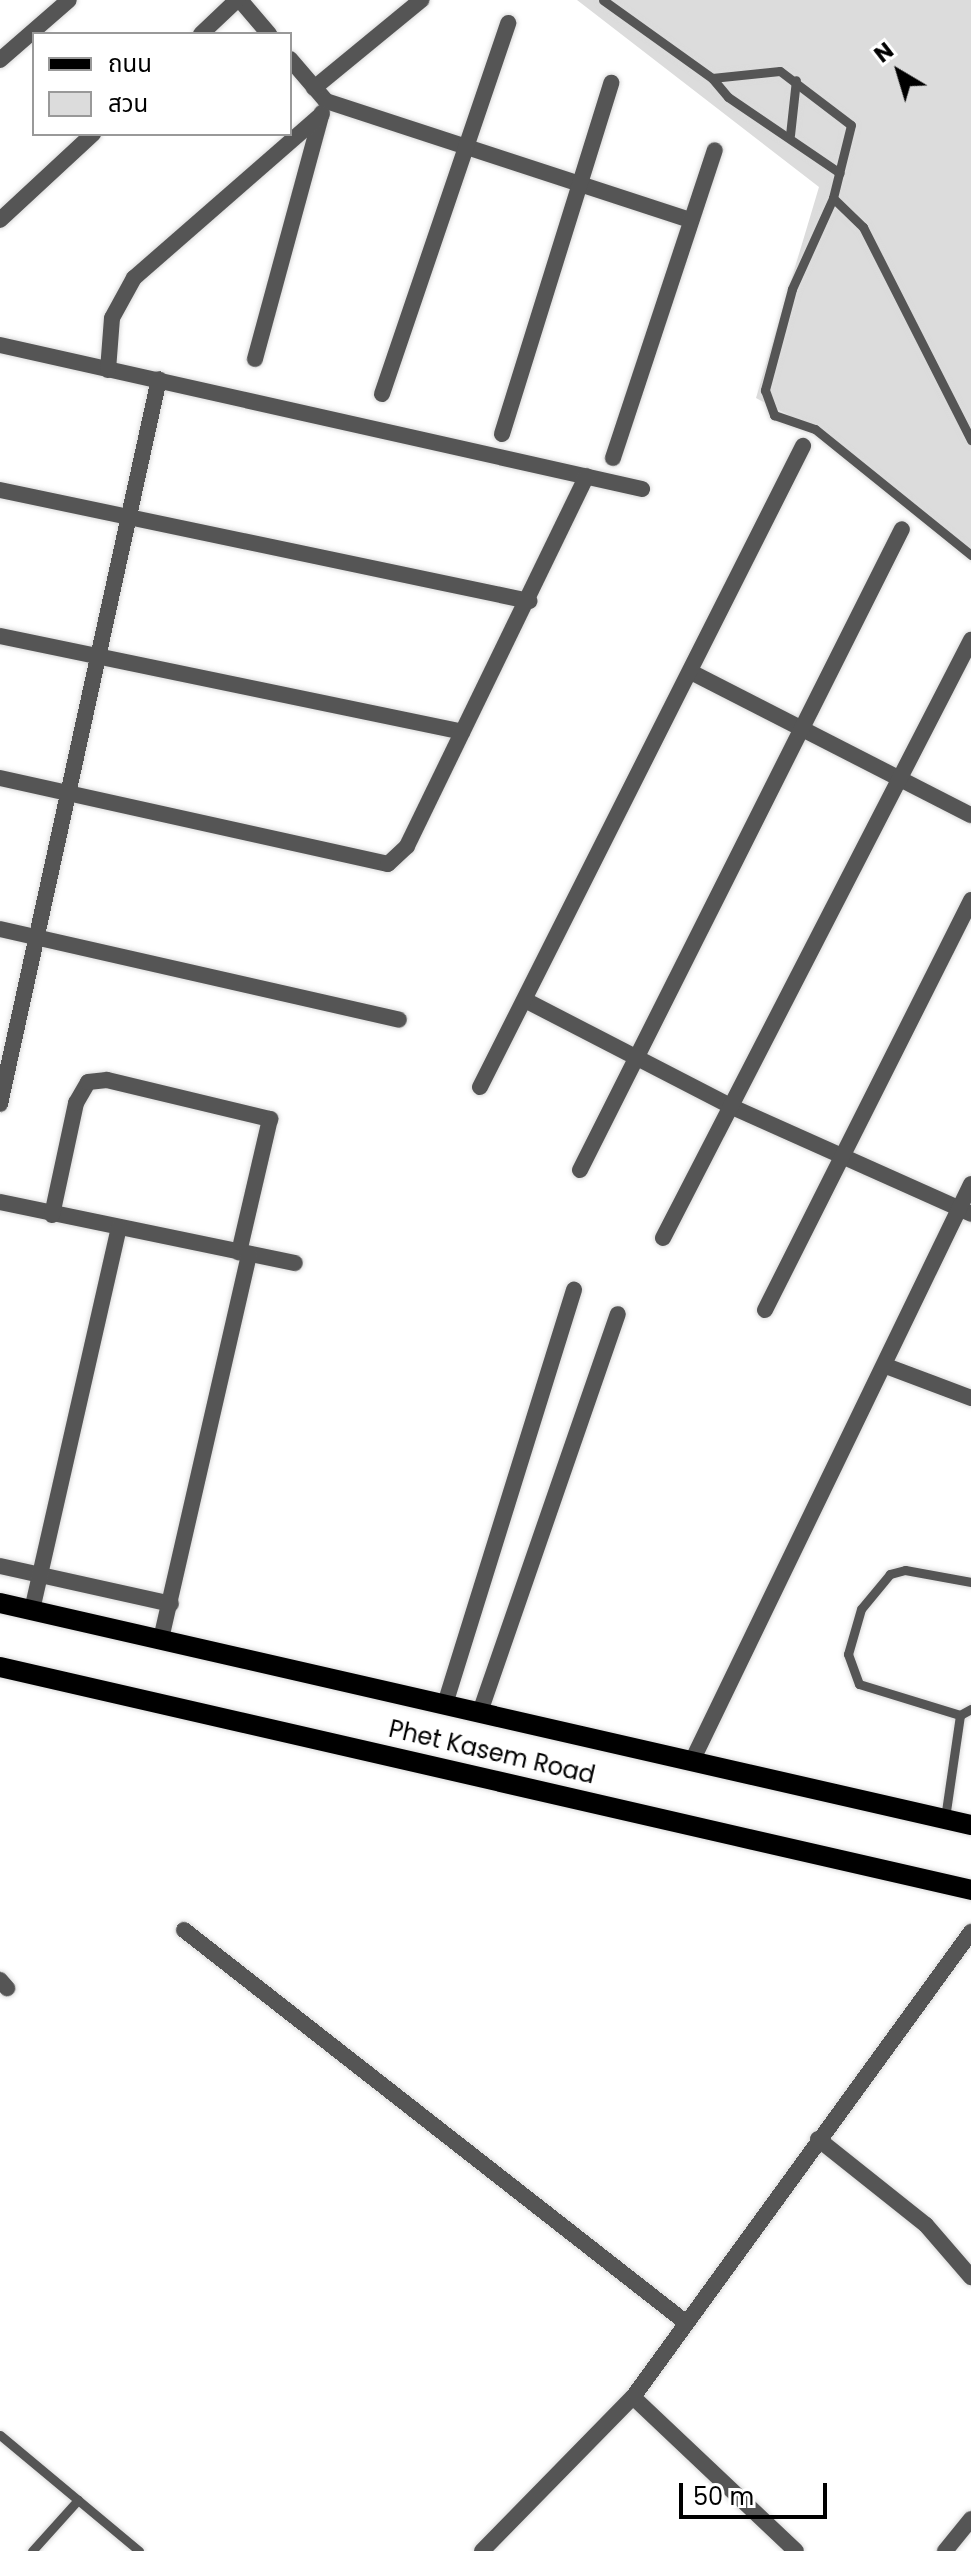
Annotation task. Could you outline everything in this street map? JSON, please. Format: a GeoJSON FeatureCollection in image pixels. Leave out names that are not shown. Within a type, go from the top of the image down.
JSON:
{"type":"FeatureCollection","features":[{"type":"Feature","properties":{"kind":"main road","name":"Phet Kasem Road"},"geometry":{"type":"LineString","coordinates":[[0,1603],[971,1825]]}},
{"type":"Feature","properties":{"kind":"main road","name":"Phet Kasem Road"},"geometry":{"type":"LineString","coordinates":[[0,1667],[184,1706],[971,1890]]}},
{"type":"Feature","properties":{"kind":"street"},"geometry":{"type":"LineString","coordinates":[[32,32],[69,0]]}},
{"type":"Feature","properties":{"kind":"street"},"geometry":{"type":"LineString","coordinates":[[203,32],[238,0],[267,32]]}},
{"type":"Feature","properties":{"kind":"street"},"geometry":{"type":"LineString","coordinates":[[314,88],[421,0]]}},
{"type":"Feature","properties":{"kind":"street"},"geometry":{"type":"LineString","coordinates":[[382,394],[508,23]]}},
{"type":"Feature","properties":{"kind":"street"},"geometry":{"type":"LineString","coordinates":[[0,60],[32,32]]}},
{"type":"Feature","properties":{"kind":"street"},"geometry":{"type":"LineString","coordinates":[[255,359],[324,107],[314,88],[292,61]]}},
{"type":"Feature","properties":{"kind":"street"},"geometry":{"type":"LineString","coordinates":[[502,434],[611,83]]}},
{"type":"Feature","properties":{"kind":"street"},"geometry":{"type":"LineString","coordinates":[[324,107],[467,143],[688,219]]}},
{"type":"Feature","properties":{"kind":"street"},"geometry":{"type":"LineString","coordinates":[[292,136],[324,107]]}},
{"type":"Feature","properties":{"kind":"street"},"geometry":{"type":"LineString","coordinates":[[0,220],[91,136]]}},
{"type":"Feature","properties":{"kind":"street"},"geometry":{"type":"LineString","coordinates":[[108,370],[112,318],[134,278],[292,136]]}},
{"type":"Feature","properties":{"kind":"street"},"geometry":{"type":"LineString","coordinates":[[613,458],[688,219],[715,150]]}},
{"type":"Feature","properties":{"kind":"street"},"geometry":{"type":"LineString","coordinates":[[0,345],[642,489]]}},
{"type":"Feature","properties":{"kind":"street"},"geometry":{"type":"LineString","coordinates":[[0,1104],[126,516],[159,379]]}},
{"type":"Feature","properties":{"kind":"street"},"geometry":{"type":"LineString","coordinates":[[480,1087],[803,446]]}},
{"type":"Feature","properties":{"kind":"street"},"geometry":{"type":"LineString","coordinates":[[0,778],[388,864],[407,846],[529,601],[587,476]]}},
{"type":"Feature","properties":{"kind":"street"},"geometry":{"type":"LineString","coordinates":[[0,490],[529,601]]}},
{"type":"Feature","properties":{"kind":"street"},"geometry":{"type":"LineString","coordinates":[[580,1170],[902,529]]}},
{"type":"Feature","properties":{"kind":"street"},"geometry":{"type":"LineString","coordinates":[[0,636],[462,732]]}},
{"type":"Feature","properties":{"kind":"street"},"geometry":{"type":"LineString","coordinates":[[663,1238],[901,782],[971,640]]}},
{"type":"Feature","properties":{"kind":"street"},"geometry":{"type":"LineString","coordinates":[[691,672],[901,782],[971,815]]}},
{"type":"Feature","properties":{"kind":"street"},"geometry":{"type":"LineString","coordinates":[[765,1310],[971,900]]}},
{"type":"Feature","properties":{"kind":"street"},"geometry":{"type":"LineString","coordinates":[[0,929],[399,1020]]}},
{"type":"Feature","properties":{"kind":"street"},"geometry":{"type":"LineString","coordinates":[[525,1000],[730,1106],[965,1211]]}},
{"type":"Feature","properties":{"kind":"street"},"geometry":{"type":"LineString","coordinates":[[52,1215],[76,1103],[88,1082],[107,1080],[270,1119],[171,1604],[161,1639]]}},
{"type":"Feature","properties":{"kind":"street"},"geometry":{"type":"LineString","coordinates":[[692,1761],[965,1211],[971,1184]]}},
{"type":"Feature","properties":{"kind":"street"},"geometry":{"type":"LineString","coordinates":[[0,1202],[295,1263]]}},
{"type":"Feature","properties":{"kind":"street"},"geometry":{"type":"LineString","coordinates":[[32,1610],[119,1228]]}},
{"type":"Feature","properties":{"kind":"street"},"geometry":{"type":"LineString","coordinates":[[445,1704],[574,1290]]}},
{"type":"Feature","properties":{"kind":"street"},"geometry":{"type":"LineString","coordinates":[[480,1712],[618,1314]]}},
{"type":"Feature","properties":{"kind":"street"},"geometry":{"type":"LineString","coordinates":[[886,1366],[971,1398]]}},
{"type":"Feature","properties":{"kind":"street"},"geometry":{"type":"LineString","coordinates":[[0,1566],[171,1604]]}},
{"type":"Feature","properties":{"kind":"street"},"geometry":{"type":"LineString","coordinates":[[184,1930],[684,2321]]}},
{"type":"Feature","properties":{"kind":"street"},"geometry":{"type":"LineString","coordinates":[[482,2551],[633,2397],[684,2321],[971,1932]]}},
{"type":"Feature","properties":{"kind":"street"},"geometry":{"type":"LineString","coordinates":[[818,2139],[926,2225],[971,2277]]}},
{"type":"Feature","properties":{"kind":"street"},"geometry":{"type":"LineString","coordinates":[[633,2397],[796,2551]]}},
{"type":"Feature","properties":{"kind":"street"},"geometry":{"type":"LineString","coordinates":[[945,2551],[971,2519]]}},
{"type":"Feature","properties":{"kind":"lane"},"geometry":{"type":"LineString","coordinates":[[603,0],[712,78],[728,97],[790,135],[840,173]]}},
{"type":"Feature","properties":{"kind":"lane"},"geometry":{"type":"LineString","coordinates":[[712,78],[780,71],[796,80],[851,125],[833,198],[792,289],[765,390],[774,415],[815,429],[971,555]]}},
{"type":"Feature","properties":{"kind":"lane"},"geometry":{"type":"LineString","coordinates":[[790,135],[796,80]]}},
{"type":"Feature","properties":{"kind":"lane"},"geometry":{"type":"LineString","coordinates":[[833,198],[863,227],[971,440]]}},
{"type":"Feature","properties":{"kind":"lane"},"geometry":{"type":"LineString","coordinates":[[971,1582],[905,1570],[890,1574],[861,1609],[848,1654],[859,1684],[960,1715],[971,1709]]}},
{"type":"Feature","properties":{"kind":"lane"},"geometry":{"type":"LineString","coordinates":[[945,1819],[960,1715]]}},
{"type":"Feature","properties":{"kind":"lane"},"geometry":{"type":"LineString","coordinates":[[0,2435],[139,2551]]}},
{"type":"Feature","properties":{"kind":"lane"},"geometry":{"type":"LineString","coordinates":[[32,2551],[78,2500]]}},
{"type":"Feature","properties":{"kind":"green space"},"geometry":{"type":"Polygon","coordinates":[[[577,0],[971,0],[971,557],[815,429],[756,398],[819,187],[577,0]]]}}]}
